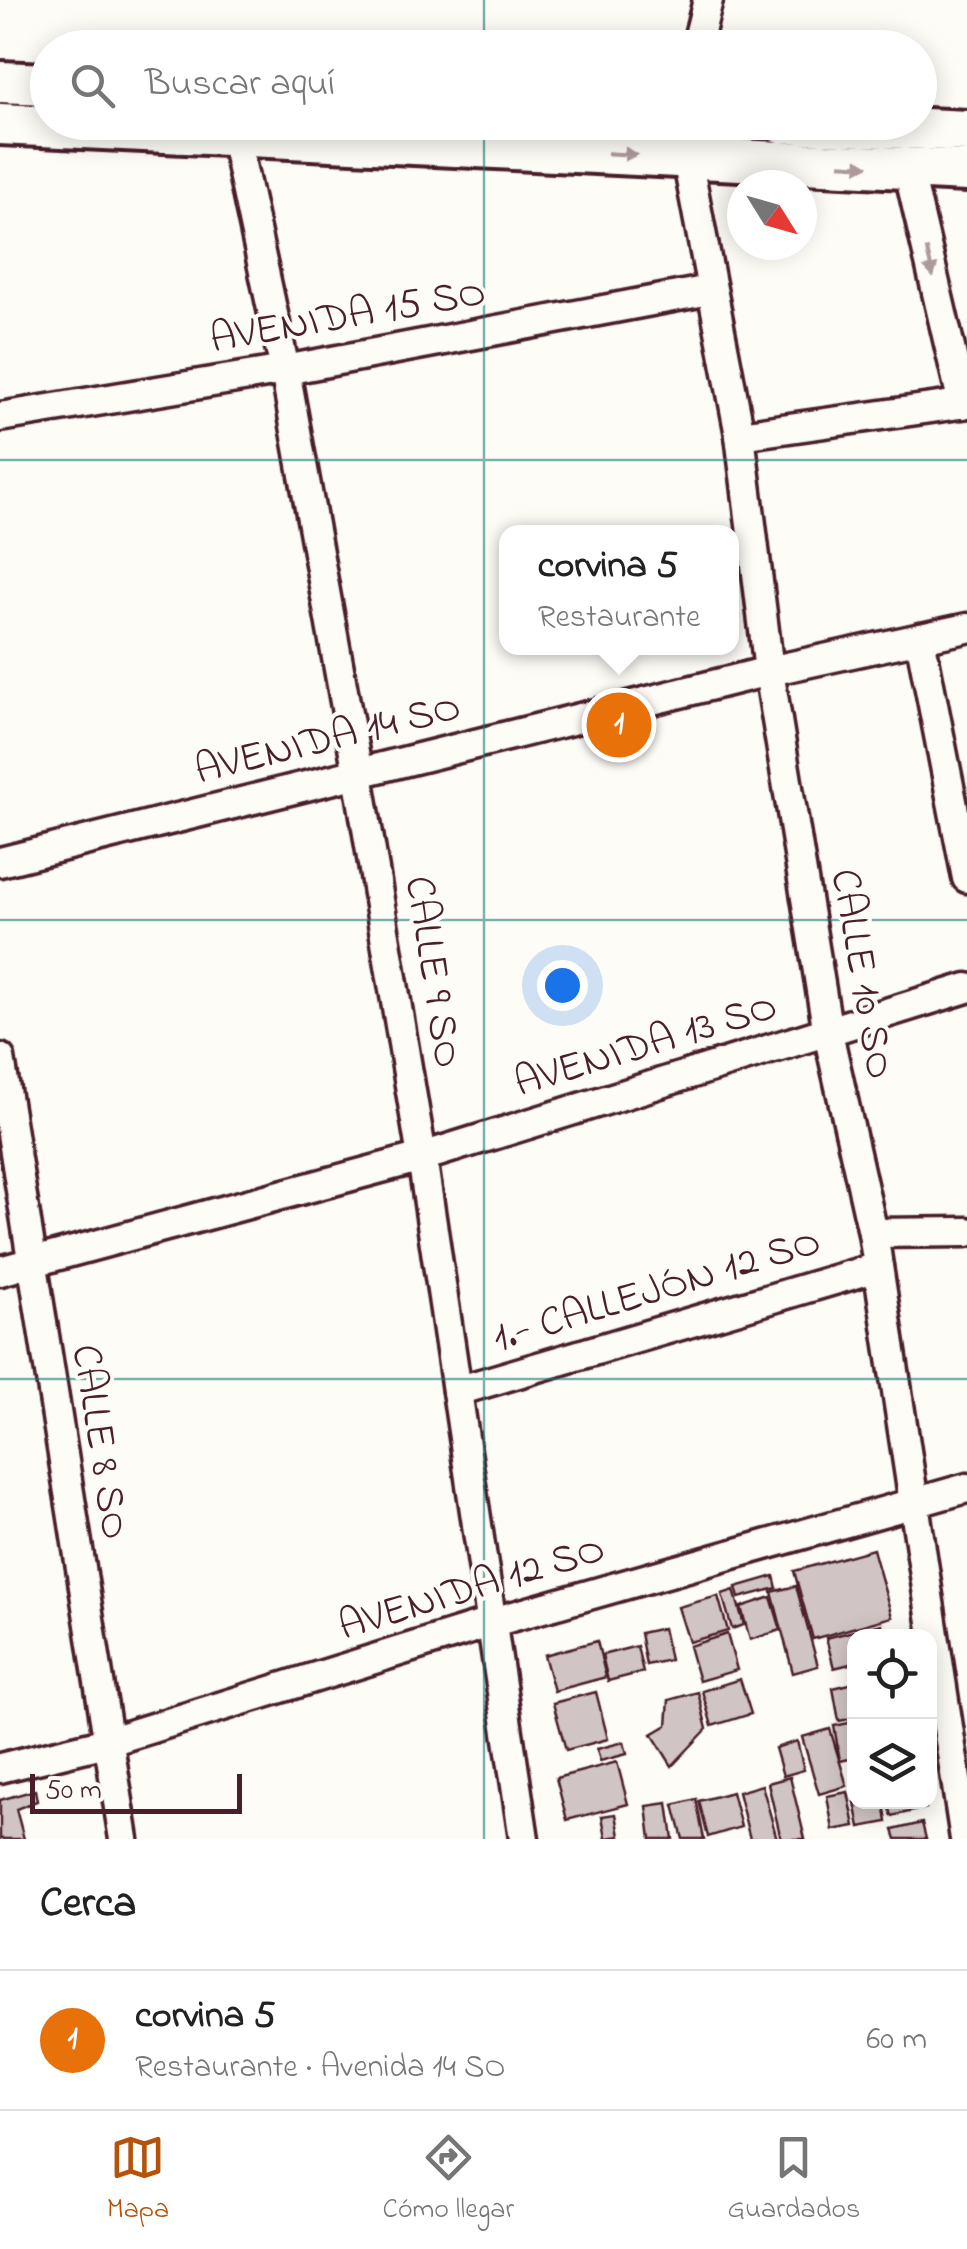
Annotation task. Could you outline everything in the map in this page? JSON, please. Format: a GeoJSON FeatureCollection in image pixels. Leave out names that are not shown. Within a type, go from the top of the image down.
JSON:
{"type":"FeatureCollection","features":[{"type":"Feature","properties":{"kind":"main road"},"geometry":{"type":"LineString","coordinates":[[0,82],[30,83]]}},
{"type":"Feature","properties":{"kind":"main road"},"geometry":{"type":"LineString","coordinates":[[0,124],[30,125]]}},
{"type":"Feature","properties":{"kind":"main road"},"geometry":{"type":"LineString","coordinates":[[937,130],[967,132]]}},
{"type":"Feature","properties":{"kind":"main road"},"geometry":{"type":"LineString","coordinates":[[683,140],[908,168],[967,171]]}},
{"type":"Feature","properties":{"kind":"street"},"geometry":{"type":"LineString","coordinates":[[700,30],[708,0]]}},
{"type":"Feature","properties":{"kind":"street","name":"CALLE 9 SO"},"geometry":{"type":"LineString","coordinates":[[235,140],[285,370],[358,774],[422,1157],[524,1839]]}},
{"type":"Feature","properties":{"kind":"street","name":"CALLE 10 SO"},"geometry":{"type":"LineString","coordinates":[[683,140],[740,435],[769,671],[828,1033],[874,1233],[965,1839]]}},
{"type":"Feature","properties":{"kind":"street"},"geometry":{"type":"LineString","coordinates":[[740,435],[965,403],[908,168]]}},
{"type":"Feature","properties":{"kind":"street","name":"AVENIDA 15 SO"},"geometry":{"type":"LineString","coordinates":[[0,417],[285,370],[710,290]]}},
{"type":"Feature","properties":{"kind":"street","name":"AVENIDA 14 SO"},"geometry":{"type":"LineString","coordinates":[[0,862],[769,671],[967,628]]}},
{"type":"Feature","properties":{"kind":"street"},"geometry":{"type":"LineString","coordinates":[[920,638],[967,878]]}},
{"type":"Feature","properties":{"kind":"street","name":"AVENIDA 13 SO"},"geometry":{"type":"LineString","coordinates":[[0,1271],[422,1157],[967,988]]}},
{"type":"Feature","properties":{"kind":"street","name":"CALLE 8 SO"},"geometry":{"type":"LineString","coordinates":[[0,1058],[124,1839]]}},
{"type":"Feature","properties":{"kind":"street","name":"1.- CALLEJÓN 12 SO"},"geometry":{"type":"LineString","coordinates":[[874,1233],[967,1232]]}},
{"type":"Feature","properties":{"kind":"street","name":"1.- CALLEJÓN 12 SO"},"geometry":{"type":"LineString","coordinates":[[458,1392],[878,1267]]}},
{"type":"Feature","properties":{"kind":"street","name":"AVENIDA 12 SO"},"geometry":{"type":"LineString","coordinates":[[0,1768],[107,1742],[493,1622],[967,1488]]}},
{"type":"Feature","properties":{"kind":"building"},"geometry":{"type":"Polygon","coordinates":[[[873,1549],[892,1617],[813,1639],[794,1571],[873,1549]]]}},
{"type":"Feature","properties":{"kind":"building"},"geometry":{"type":"Polygon","coordinates":[[[774,1576],[777,1588],[739,1598],[736,1587],[774,1576]]]}},
{"type":"Feature","properties":{"kind":"building"},"geometry":{"type":"Polygon","coordinates":[[[796,1586],[818,1666],[793,1673],[772,1592],[796,1586]]]}},
{"type":"Feature","properties":{"kind":"building"},"geometry":{"type":"Polygon","coordinates":[[[734,1590],[744,1625],[732,1629],[722,1594],[734,1590]]]}},
{"type":"Feature","properties":{"kind":"building"},"geometry":{"type":"Polygon","coordinates":[[[718,1596],[728,1631],[689,1642],[678,1607],[718,1596]]]}},
{"type":"Feature","properties":{"kind":"building"},"geometry":{"type":"Polygon","coordinates":[[[771,1597],[781,1630],[750,1640],[741,1607],[771,1597]]]}},
{"type":"Feature","properties":{"kind":"building"},"geometry":{"type":"Polygon","coordinates":[[[663,1628],[670,1660],[646,1665],[640,1633],[663,1628]]]}},
{"type":"Feature","properties":{"kind":"building"},"geometry":{"type":"Polygon","coordinates":[[[847,1633],[847,1665],[834,1668],[826,1638],[847,1633]]]}},
{"type":"Feature","properties":{"kind":"building"},"geometry":{"type":"Polygon","coordinates":[[[727,1634],[737,1670],[699,1681],[689,1646],[727,1634]]]}},
{"type":"Feature","properties":{"kind":"building"},"geometry":{"type":"Polygon","coordinates":[[[597,1641],[606,1677],[554,1691],[544,1655],[597,1641]]]}},
{"type":"Feature","properties":{"kind":"building"},"geometry":{"type":"Polygon","coordinates":[[[637,1646],[643,1672],[608,1681],[602,1655],[637,1646]]]}},
{"type":"Feature","properties":{"kind":"building"},"geometry":{"type":"Polygon","coordinates":[[[740,1679],[751,1714],[712,1726],[702,1691],[740,1679]]]}},
{"type":"Feature","properties":{"kind":"building"},"geometry":{"type":"Polygon","coordinates":[[[847,1685],[847,1719],[839,1721],[833,1688],[847,1685]]]}},
{"type":"Feature","properties":{"kind":"building"},"geometry":{"type":"Polygon","coordinates":[[[596,1692],[608,1739],[566,1750],[553,1703],[596,1692]]]}},
{"type":"Feature","properties":{"kind":"building"},"geometry":{"type":"Polygon","coordinates":[[[698,1692],[707,1729],[672,1766],[652,1734],[667,1725],[669,1700],[698,1692]]]}},
{"type":"Feature","properties":{"kind":"building"},"geometry":{"type":"Polygon","coordinates":[[[847,1723],[847,1760],[840,1761],[834,1726],[847,1723]]]}},
{"type":"Feature","properties":{"kind":"building"},"geometry":{"type":"Polygon","coordinates":[[[830,1729],[847,1786],[819,1794],[802,1737],[830,1729]]]}},
{"type":"Feature","properties":{"kind":"building"},"geometry":{"type":"Polygon","coordinates":[[[797,1741],[804,1770],[783,1776],[775,1748],[797,1741]]]}},
{"type":"Feature","properties":{"kind":"building"},"geometry":{"type":"Polygon","coordinates":[[[624,1742],[627,1754],[600,1761],[597,1749],[624,1742]]]}},
{"type":"Feature","properties":{"kind":"building"},"geometry":{"type":"Polygon","coordinates":[[[617,1762],[628,1804],[567,1820],[556,1778],[617,1762]]]}},
{"type":"Feature","properties":{"kind":"building"},"geometry":{"type":"Polygon","coordinates":[[[790,1777],[805,1839],[781,1839],[768,1783],[790,1777]]]}},
{"type":"Feature","properties":{"kind":"building"},"geometry":{"type":"Polygon","coordinates":[[[762,1785],[777,1839],[750,1839],[738,1792],[762,1785]]]}},
{"type":"Feature","properties":{"kind":"building"},"geometry":{"type":"Polygon","coordinates":[[[35,1790],[37,1801],[16,1809],[24,1839],[0,1839],[0,1800],[35,1790]]]}},
{"type":"Feature","properties":{"kind":"building"},"geometry":{"type":"Polygon","coordinates":[[[732,1792],[741,1827],[708,1837],[699,1801],[732,1792]]]}},
{"type":"Feature","properties":{"kind":"building"},"geometry":{"type":"Polygon","coordinates":[[[847,1792],[847,1809],[852,1809],[855,1826],[833,1830],[827,1796],[847,1792]]]}},
{"type":"Feature","properties":{"kind":"building"},"geometry":{"type":"Polygon","coordinates":[[[696,1799],[704,1839],[683,1839],[674,1805],[696,1799]]]}},
{"type":"Feature","properties":{"kind":"building"},"geometry":{"type":"Polygon","coordinates":[[[668,1803],[673,1839],[651,1839],[647,1806],[668,1803]]]}},
{"type":"Feature","properties":{"kind":"building"},"geometry":{"type":"Polygon","coordinates":[[[856,1809],[885,1809],[887,1822],[860,1827],[856,1809]]]}},
{"type":"Feature","properties":{"kind":"building"},"geometry":{"type":"Polygon","coordinates":[[[890,1809],[922,1809],[892,1816],[890,1809]]]}},
{"type":"Feature","properties":{"kind":"building"},"geometry":{"type":"Polygon","coordinates":[[[616,1814],[620,1836],[606,1838],[602,1816],[616,1814]]]}},
{"type":"Feature","properties":{"kind":"building"},"geometry":{"type":"Polygon","coordinates":[[[922,1823],[926,1839],[896,1839],[893,1830],[922,1823]]]}},
{"type":"Feature","properties":{"kind":"place","name":"corvina 5"},"geometry":{"type":"Point","coordinates":[619,725]}}]}
